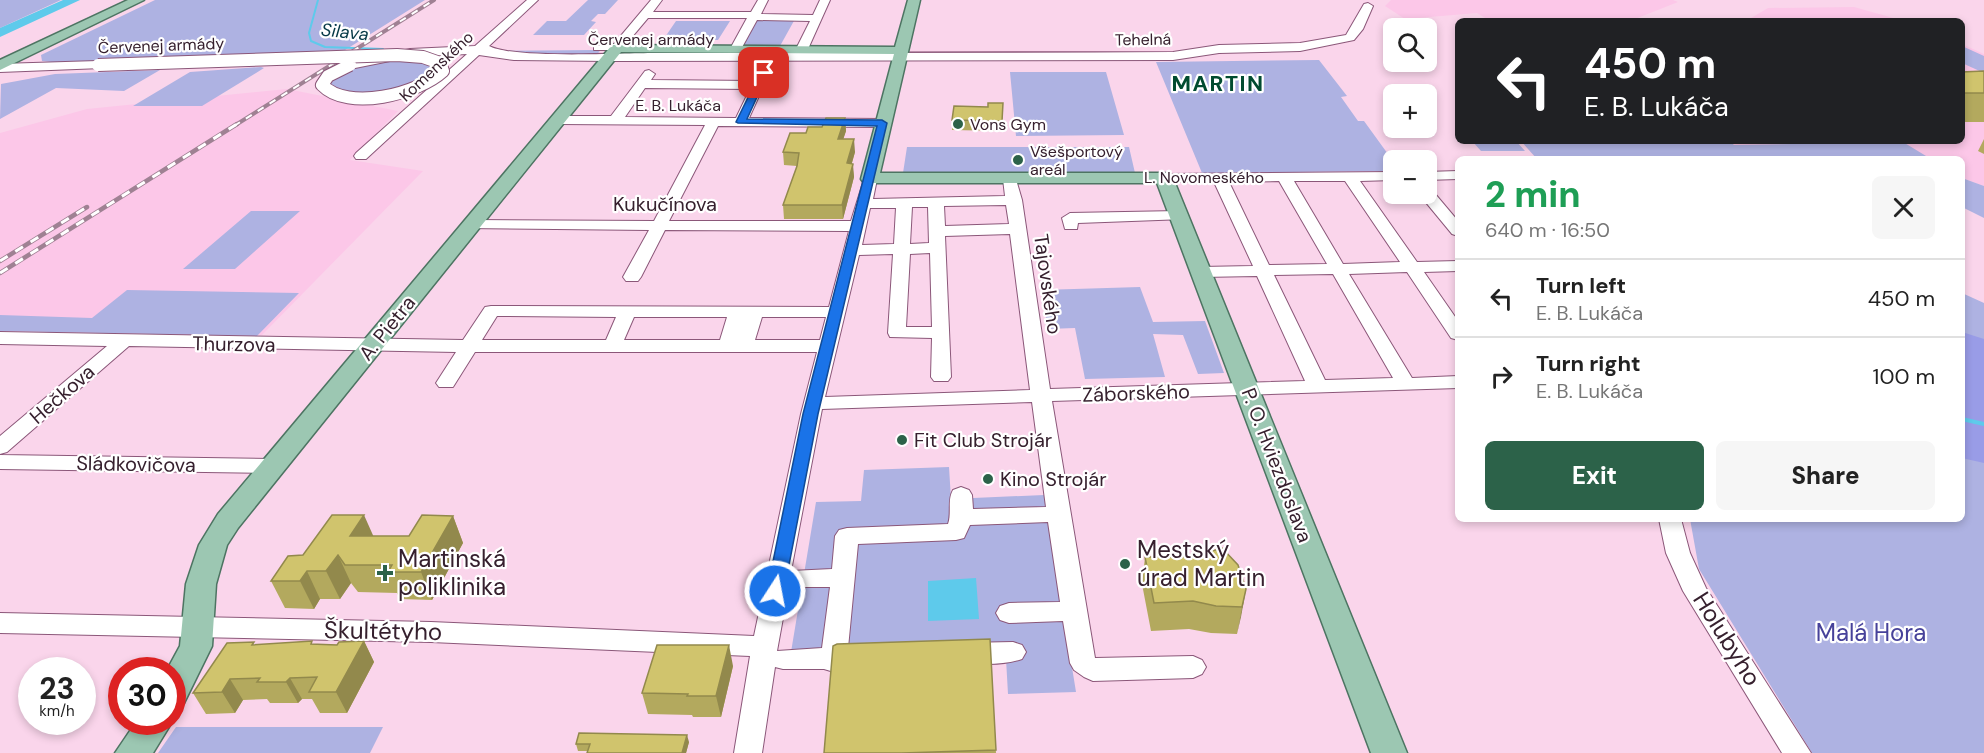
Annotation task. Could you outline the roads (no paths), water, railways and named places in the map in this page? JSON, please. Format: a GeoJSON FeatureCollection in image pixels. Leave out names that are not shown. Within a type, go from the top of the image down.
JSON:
{"type":"FeatureCollection","features":[{"type":"Feature","properties":{"kind":"main road"},"geometry":{"type":"LineString","coordinates":[[3,56],[125,0]]}},
{"type":"Feature","properties":{"kind":"main road"},"geometry":{"type":"LineString","coordinates":[[0,67],[138,0]]}},
{"type":"Feature","properties":{"kind":"main road"},"geometry":{"type":"LineString","coordinates":[[895,53],[903,45],[914,0]]}},
{"type":"Feature","properties":{"kind":"main road"},"geometry":{"type":"LineString","coordinates":[[870,179],[895,53],[898,7]]}},
{"type":"Feature","properties":{"kind":"main road","name":"Červenej armády"},"geometry":{"type":"LineString","coordinates":[[613,53],[736,49],[895,53]]}},
{"type":"Feature","properties":{"kind":"main road"},"geometry":{"type":"LineString","coordinates":[[34,50],[26,60],[39,67]]}},
{"type":"Feature","properties":{"kind":"main road","name":"A. Pietra"},"geometry":{"type":"LineString","coordinates":[[186,666],[196,646],[201,584],[213,545],[228,521],[613,53]]}},
{"type":"Feature","properties":{"kind":"main road"},"geometry":{"type":"LineString","coordinates":[[0,74],[39,67]]}},
{"type":"Feature","properties":{"kind":"main road","name":"L. Novomeského"},"geometry":{"type":"LineString","coordinates":[[870,179],[1164,178]]}},
{"type":"Feature","properties":{"kind":"main road","name":"P. O. Hviezdoslava"},"geometry":{"type":"LineString","coordinates":[[1164,178],[1389,753]]}},
{"type":"Feature","properties":{"kind":"main road"},"geometry":{"type":"LineString","coordinates":[[133,753],[146,735]]}},
{"type":"Feature","properties":{"kind":"street","name":"Komenského"},"geometry":{"type":"LineString","coordinates":[[361,156],[533,0]]}},
{"type":"Feature","properties":{"kind":"street"},"geometry":{"type":"LineString","coordinates":[[613,53],[657,0]]}},
{"type":"Feature","properties":{"kind":"street"},"geometry":{"type":"LineString","coordinates":[[736,49],[763,0]]}},
{"type":"Feature","properties":{"kind":"street"},"geometry":{"type":"LineString","coordinates":[[802,50],[825,0]]}},
{"type":"Feature","properties":{"kind":"street","name":"Tehelná"},"geometry":{"type":"LineString","coordinates":[[895,53],[1151,57],[1219,49],[1300,47],[1350,38],[1357,30],[1368,6]]}},
{"type":"Feature","properties":{"kind":"street"},"geometry":{"type":"LineString","coordinates":[[646,15],[817,18]]}},
{"type":"Feature","properties":{"kind":"street","name":"Červenej armády"},"geometry":{"type":"LineString","coordinates":[[0,67],[397,55],[433,60],[440,63],[443,70],[437,78],[424,85],[390,95],[356,98],[336,96],[325,91],[322,85],[325,79],[350,65],[410,53],[476,51],[514,56],[613,53],[771,58],[884,58],[895,53]]}},
{"type":"Feature","properties":{"kind":"street","name":"E. B. Lukáča"},"geometry":{"type":"LineString","coordinates":[[741,122],[771,58]]}},
{"type":"Feature","properties":{"kind":"street","name":"E. B. Lukáča"},"geometry":{"type":"LineString","coordinates":[[615,121],[653,68]]}},
{"type":"Feature","properties":{"kind":"street","name":"E. B. Lukáča"},"geometry":{"type":"LineString","coordinates":[[642,84],[758,85]]}},
{"type":"Feature","properties":{"kind":"street","name":"E. B. Lukáča"},"geometry":{"type":"LineString","coordinates":[[559,120],[882,123]]}},
{"type":"Feature","properties":{"kind":"street"},"geometry":{"type":"LineString","coordinates":[[632,277],[714,121]]}},
{"type":"Feature","properties":{"kind":"street"},"geometry":{"type":"LineString","coordinates":[[1437,176],[1455,175]]}},
{"type":"Feature","properties":{"kind":"street"},"geometry":{"type":"LineString","coordinates":[[1349,176],[1455,330]]}},
{"type":"Feature","properties":{"kind":"street","name":"L. Novomeského"},"geometry":{"type":"LineString","coordinates":[[1164,178],[1383,176]]}},
{"type":"Feature","properties":{"kind":"street"},"geometry":{"type":"LineString","coordinates":[[1284,177],[1406,384]]}},
{"type":"Feature","properties":{"kind":"street"},"geometry":{"type":"LineString","coordinates":[[1220,178],[1318,387]]}},
{"type":"Feature","properties":{"kind":"street"},"geometry":{"type":"LineString","coordinates":[[748,753],[774,653],[814,403],[870,179]]}},
{"type":"Feature","properties":{"kind":"street","name":"Tajovského"},"geometry":{"type":"LineString","coordinates":[[1010,179],[1058,514],[1083,663],[1093,670],[1193,667]]}},
{"type":"Feature","properties":{"kind":"street"},"geometry":{"type":"LineString","coordinates":[[864,204],[904,204],[937,224],[1015,214]]}},
{"type":"Feature","properties":{"kind":"street"},"geometry":{"type":"LineString","coordinates":[[904,204],[897,333],[941,332]]}},
{"type":"Feature","properties":{"kind":"street"},"geometry":{"type":"LineString","coordinates":[[1436,204],[1455,227]]}},
{"type":"Feature","properties":{"kind":"street"},"geometry":{"type":"LineString","coordinates":[[852,250],[900,249],[937,224],[1015,214]]}},
{"type":"Feature","properties":{"kind":"street"},"geometry":{"type":"LineString","coordinates":[[1071,226],[1070,218],[1179,216]]}},
{"type":"Feature","properties":{"kind":"street"},"geometry":{"type":"LineString","coordinates":[[937,224],[941,377]]}},
{"type":"Feature","properties":{"kind":"street","name":"Kukučínova"},"geometry":{"type":"LineString","coordinates":[[472,225],[858,226]]}},
{"type":"Feature","properties":{"kind":"street"},"geometry":{"type":"LineString","coordinates":[[1201,272],[1455,266]]}},
{"type":"Feature","properties":{"kind":"street"},"geometry":{"type":"LineString","coordinates":[[446,383],[491,311],[837,312]]}},
{"type":"Feature","properties":{"kind":"street"},"geometry":{"type":"LineString","coordinates":[[578,346],[594,312]]}},
{"type":"Feature","properties":{"kind":"street"},"geometry":{"type":"LineString","coordinates":[[613,345],[627,312]]}},
{"type":"Feature","properties":{"kind":"street"},"geometry":{"type":"LineString","coordinates":[[736,346],[746,312]]}},
{"type":"Feature","properties":{"kind":"street","name":"Thurzova"},"geometry":{"type":"LineString","coordinates":[[0,338],[373,346],[828,346]]}},
{"type":"Feature","properties":{"kind":"street","name":"Hečkova"},"geometry":{"type":"LineString","coordinates":[[0,447],[124,341]]}},
{"type":"Feature","properties":{"kind":"street","name":"Záborského"},"geometry":{"type":"LineString","coordinates":[[814,403],[1455,382]]}},
{"type":"Feature","properties":{"kind":"street","name":"Sládkovičova"},"geometry":{"type":"LineString","coordinates":[[0,462],[273,466]]}},
{"type":"Feature","properties":{"kind":"street"},"geometry":{"type":"LineString","coordinates":[[834,660],[847,536],[956,532],[962,506],[1058,514]]}},
{"type":"Feature","properties":{"kind":"street","name":"Holubyho"},"geometry":{"type":"LineString","coordinates":[[1671,522],[1678,553],[1695,591],[1797,753]]}},
{"type":"Feature","properties":{"kind":"street"},"geometry":{"type":"LineString","coordinates":[[795,578],[843,578]]}},
{"type":"Feature","properties":{"kind":"street"},"geometry":{"type":"LineString","coordinates":[[1009,613],[1073,611]]}},
{"type":"Feature","properties":{"kind":"street","name":"Škultétyho"},"geometry":{"type":"LineString","coordinates":[[0,623],[431,632],[774,653],[834,660],[868,657]]}},
{"type":"Feature","properties":{"kind":"street"},"geometry":{"type":"LineString","coordinates":[[936,654],[1013,652]]}},
{"type":"Feature","properties":{"kind":"waterway","name":"Silava"},"geometry":{"type":"LineString","coordinates":[[318,0],[309,33],[311,41],[325,47],[383,49]]}},
{"type":"Feature","properties":{"kind":"waterway","name":"Silava"},"geometry":{"type":"LineString","coordinates":[[1965,420],[1984,424]]}},
{"type":"Feature","properties":{"kind":"railway"},"geometry":{"type":"LineString","coordinates":[[234,126],[434,0]]}},
{"type":"Feature","properties":{"kind":"railway"},"geometry":{"type":"LineString","coordinates":[[0,273],[237,124]]}},
{"type":"Feature","properties":{"kind":"railway"},"geometry":{"type":"LineString","coordinates":[[0,261],[87,207]]}},
{"type":"Feature","properties":{"kind":"place","name":"Vons Gym"},"geometry":{"type":"Point","coordinates":[958,124]}},
{"type":"Feature","properties":{"kind":"place","name":"Všešportový areál"},"geometry":{"type":"Point","coordinates":[1018,160]}},
{"type":"Feature","properties":{"kind":"place","name":"Fit Club Strojár"},"geometry":{"type":"Point","coordinates":[902,440]}},
{"type":"Feature","properties":{"kind":"place","name":"Kino Strojár"},"geometry":{"type":"Point","coordinates":[988,479]}},
{"type":"Feature","properties":{"kind":"place","name":"Mestský úrad Martin"},"geometry":{"type":"Point","coordinates":[1125,564]}},
{"type":"Feature","properties":{"kind":"place","name":"Martinská poliklinika"},"geometry":{"type":"Point","coordinates":[385,573]}},
{"type":"Feature","properties":{"kind":"district","name":"MARTIN"},"geometry":{"type":"Point","coordinates":[1218,83]}},
{"type":"Feature","properties":{"kind":"park label","name":"Malá Hora"},"geometry":{"type":"Point","coordinates":[1871,633]}}]}
